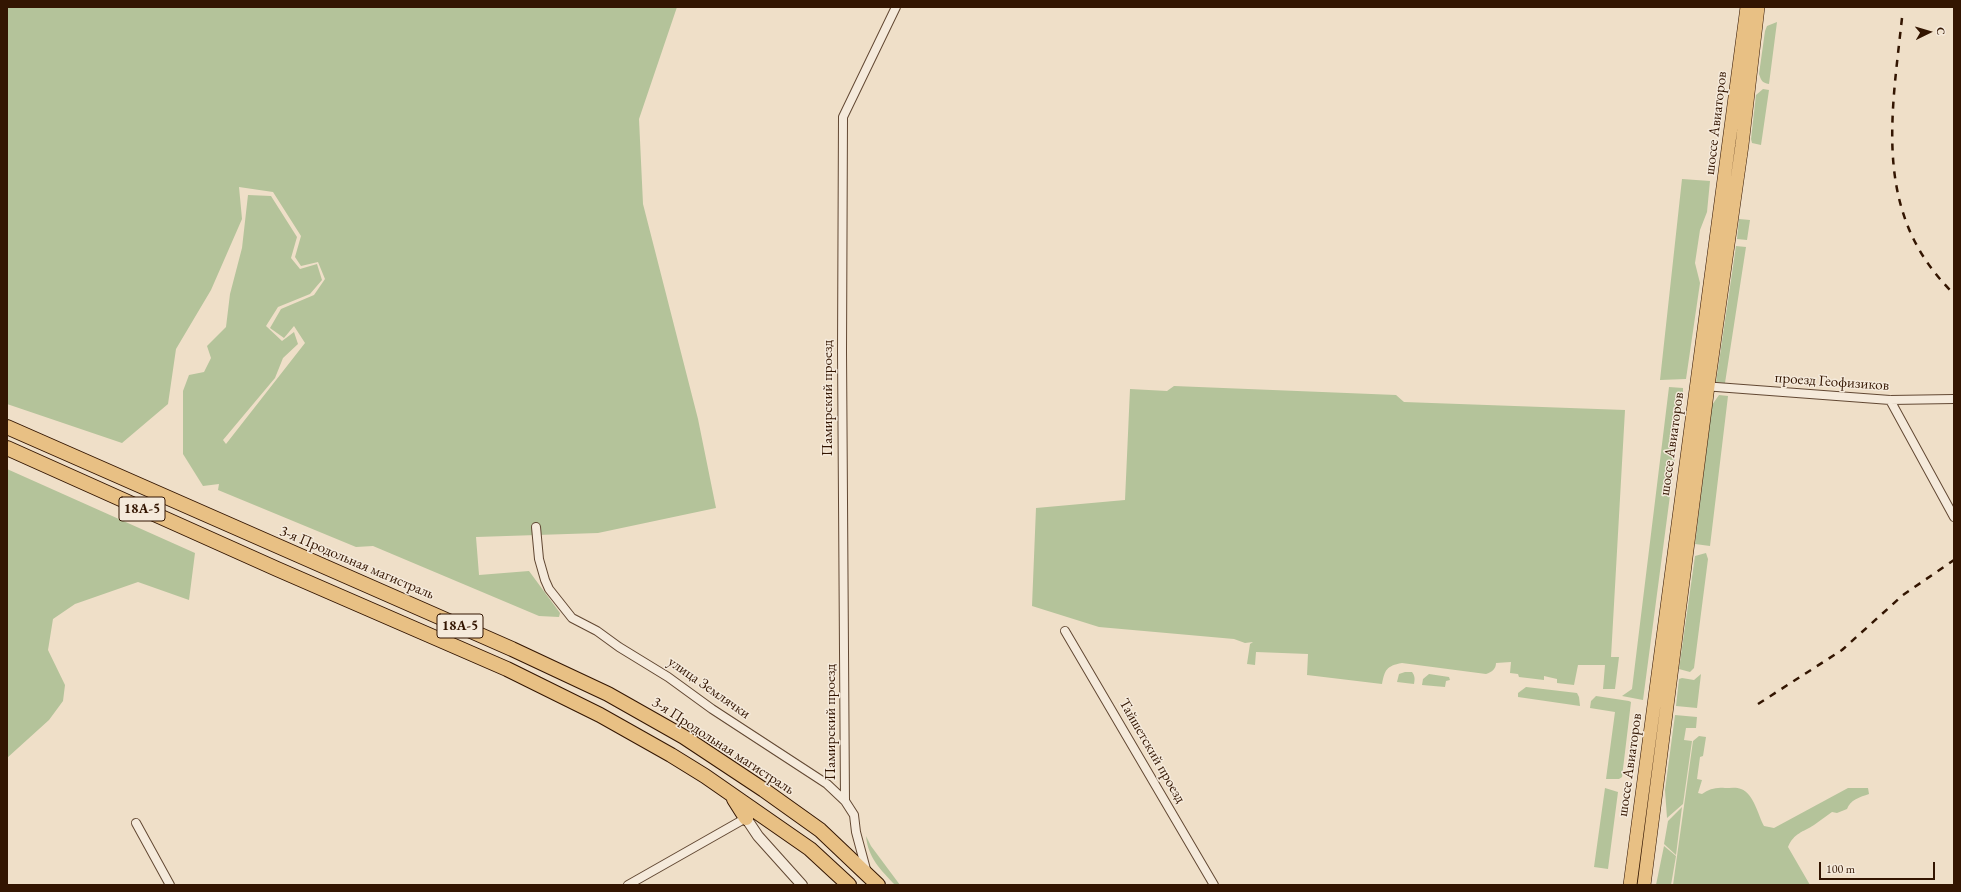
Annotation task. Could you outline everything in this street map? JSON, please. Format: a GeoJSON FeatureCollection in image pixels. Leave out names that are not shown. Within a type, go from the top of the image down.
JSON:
{"type":"FeatureCollection","features":[{"type":"Feature","properties":{"kind":"highway","name":"3-я Продольная магистраль"},"geometry":{"type":"LineString","coordinates":[[7,427],[512,649],[608,694],[684,737],[764,790],[820,830],[878,885]]}},
{"type":"Feature","properties":{"kind":"highway","name":"18А-5"},"geometry":{"type":"LineString","coordinates":[[7,448],[270,566],[507,669],[600,715],[664,751],[731,794],[810,849],[850,885]]}},
{"type":"Feature","properties":{"kind":"highway"},"geometry":{"type":"LineString","coordinates":[[731,794],[746,818]]}},
{"type":"Feature","properties":{"kind":"main road","name":"шоссе Авиаторов"},"geometry":{"type":"LineString","coordinates":[[1644,885],[1721,210],[1747,7]]}},
{"type":"Feature","properties":{"kind":"main road","name":"шоссе Авиаторов"},"geometry":{"type":"LineString","coordinates":[[1630,885],[1702,386],[1742,145],[1758,7]]}},
{"type":"Feature","properties":{"kind":"street","name":"Памирский проезд"},"geometry":{"type":"LineString","coordinates":[[845,801],[842,351],[843,117],[896,7]]}},
{"type":"Feature","properties":{"kind":"street","name":"проезд Геофизиков"},"geometry":{"type":"LineString","coordinates":[[1702,386],[1890,400],[1954,399]]}},
{"type":"Feature","properties":{"kind":"street"},"geometry":{"type":"LineString","coordinates":[[1890,400],[1954,517]]}},
{"type":"Feature","properties":{"kind":"street","name":"улица Землячки"},"geometry":{"type":"LineString","coordinates":[[536,527],[539,559],[545,580],[549,589],[572,618],[597,631],[619,647],[668,677],[718,713],[827,784],[845,801],[854,815],[856,832],[867,874]]}},
{"type":"Feature","properties":{"kind":"street","name":"Тайшетский проезд"},"geometry":{"type":"LineString","coordinates":[[1065,631],[1214,885]]}},
{"type":"Feature","properties":{"kind":"street"},"geometry":{"type":"LineString","coordinates":[[628,885],[746,818],[758,836],[802,885]]}},
{"type":"Feature","properties":{"kind":"street"},"geometry":{"type":"LineString","coordinates":[[136,823],[170,885]]}},
{"type":"Feature","properties":{"kind":"green space"},"geometry":{"type":"Polygon","coordinates":[[[7,7],[677,7],[639,119],[643,204],[698,419],[716,508],[598,533],[476,537],[479,575],[529,571],[560,613],[559,617],[539,616],[373,546],[356,547],[218,490],[219,484],[203,486],[183,454],[183,391],[189,375],[204,372],[211,358],[207,346],[226,327],[230,294],[242,248],[248,195],[271,196],[297,237],[291,258],[300,269],[317,264],[322,280],[310,294],[278,307],[266,326],[282,341],[294,332],[298,344],[283,358],[275,378],[223,440],[226,444],[305,343],[294,326],[284,338],[270,328],[281,309],[314,295],[325,279],[318,262],[301,266],[295,257],[301,236],[273,192],[239,187],[242,219],[211,290],[176,349],[168,404],[122,443],[7,404],[7,7]]]}},
{"type":"Feature","properties":{"kind":"green space"},"geometry":{"type":"Polygon","coordinates":[[[1777,22],[1769,84],[1762,81],[1759,74],[1765,31],[1767,26],[1777,22]]]}},
{"type":"Feature","properties":{"kind":"green space"},"geometry":{"type":"Polygon","coordinates":[[[1763,89],[1769,90],[1761,145],[1752,143],[1751,139],[1756,95],[1763,89]]]}},
{"type":"Feature","properties":{"kind":"green space"},"geometry":{"type":"Polygon","coordinates":[[[1682,179],[1710,181],[1707,212],[1700,230],[1695,263],[1700,283],[1686,379],[1660,380],[1682,179]]]}},
{"type":"Feature","properties":{"kind":"green space"},"geometry":{"type":"Polygon","coordinates":[[[1739,219],[1750,220],[1747,240],[1737,239],[1739,219]]]}},
{"type":"Feature","properties":{"kind":"green space"},"geometry":{"type":"Polygon","coordinates":[[[1736,246],[1746,247],[1725,383],[1716,382],[1736,246]]]}},
{"type":"Feature","properties":{"kind":"green space"},"geometry":{"type":"Polygon","coordinates":[[[1174,386],[1396,395],[1404,402],[1625,410],[1611,657],[1619,657],[1615,689],[1603,689],[1605,665],[1578,665],[1574,685],[1557,683],[1557,679],[1544,676],[1544,680],[1519,677],[1518,674],[1510,673],[1511,662],[1496,663],[1493,670],[1486,674],[1402,663],[1387,669],[1382,684],[1307,675],[1308,654],[1256,652],[1255,665],[1247,664],[1250,644],[1253,642],[1245,643],[1234,639],[1099,627],[1032,606],[1036,508],[1125,500],[1130,389],[1167,391],[1174,386]]]}},
{"type":"Feature","properties":{"kind":"green space"},"geometry":{"type":"Polygon","coordinates":[[[1669,387],[1683,388],[1683,397],[1643,700],[1622,696],[1632,689],[1669,387]]]}},
{"type":"Feature","properties":{"kind":"green space"},"geometry":{"type":"Polygon","coordinates":[[[1719,395],[1728,396],[1710,546],[1695,544],[1712,405],[1719,395]]]}},
{"type":"Feature","properties":{"kind":"green space"},"geometry":{"type":"Polygon","coordinates":[[[7,469],[195,553],[189,600],[138,582],[75,604],[53,619],[48,650],[65,685],[63,701],[49,720],[7,758],[7,469]]]}},
{"type":"Feature","properties":{"kind":"green space"},"geometry":{"type":"Polygon","coordinates":[[[1706,553],[1708,559],[1694,668],[1690,672],[1679,669],[1695,556],[1706,553]]]}},
{"type":"Feature","properties":{"kind":"green space"},"geometry":{"type":"Polygon","coordinates":[[[1412,672],[1414,675],[1414,684],[1397,682],[1399,674],[1412,672]]]}},
{"type":"Feature","properties":{"kind":"green space"},"geometry":{"type":"Polygon","coordinates":[[[1429,674],[1449,677],[1450,680],[1446,681],[1445,687],[1422,685],[1423,679],[1429,674]]]}},
{"type":"Feature","properties":{"kind":"green space"},"geometry":{"type":"Polygon","coordinates":[[[1701,674],[1697,708],[1676,706],[1679,679],[1694,680],[1701,674]]]}},
{"type":"Feature","properties":{"kind":"green space"},"geometry":{"type":"Polygon","coordinates":[[[1526,687],[1577,693],[1580,706],[1518,697],[1518,693],[1526,687]]]}},
{"type":"Feature","properties":{"kind":"green space"},"geometry":{"type":"Polygon","coordinates":[[[1596,696],[1631,702],[1622,777],[1619,779],[1606,779],[1615,712],[1590,708],[1591,701],[1596,696]]]}},
{"type":"Feature","properties":{"kind":"green space"},"geometry":{"type":"Polygon","coordinates":[[[1675,715],[1697,717],[1696,728],[1686,728],[1684,740],[1692,741],[1683,804],[1667,818],[1665,790],[1675,715]]]}},
{"type":"Feature","properties":{"kind":"green space"},"geometry":{"type":"Polygon","coordinates":[[[1699,736],[1706,737],[1703,756],[1700,757],[1697,779],[1702,780],[1698,793],[1702,794],[1719,788],[1741,789],[1749,795],[1764,826],[1774,828],[1848,788],[1868,788],[1869,794],[1850,803],[1847,809],[1837,813],[1832,812],[1814,825],[1799,833],[1790,842],[1788,847],[1810,885],[1673,885],[1693,741],[1699,736]]]}},
{"type":"Feature","properties":{"kind":"green space"},"geometry":{"type":"Polygon","coordinates":[[[1605,788],[1618,792],[1608,869],[1594,867],[1605,788]]]}},
{"type":"Feature","properties":{"kind":"green space"},"geometry":{"type":"Polygon","coordinates":[[[1682,807],[1676,855],[1664,844],[1668,821],[1682,807]]]}},
{"type":"Feature","properties":{"kind":"green space"},"geometry":{"type":"Polygon","coordinates":[[[866,836],[871,846],[900,885],[895,885],[876,863],[869,851],[866,836]]]}},
{"type":"Feature","properties":{"kind":"green space"},"geometry":{"type":"Polygon","coordinates":[[[1664,846],[1676,856],[1671,885],[1656,885],[1664,846]]]}},
{"type":"Feature","properties":{"kind":"railway"},"geometry":{"type":"LineString","coordinates":[[1902,18],[1894,93],[1892,129],[1894,164],[1899,199],[1910,232],[1928,264],[1954,294]]}},
{"type":"Feature","properties":{"kind":"railway"},"geometry":{"type":"LineString","coordinates":[[1758,704],[1842,650],[1903,595],[1954,560]]}}]}
